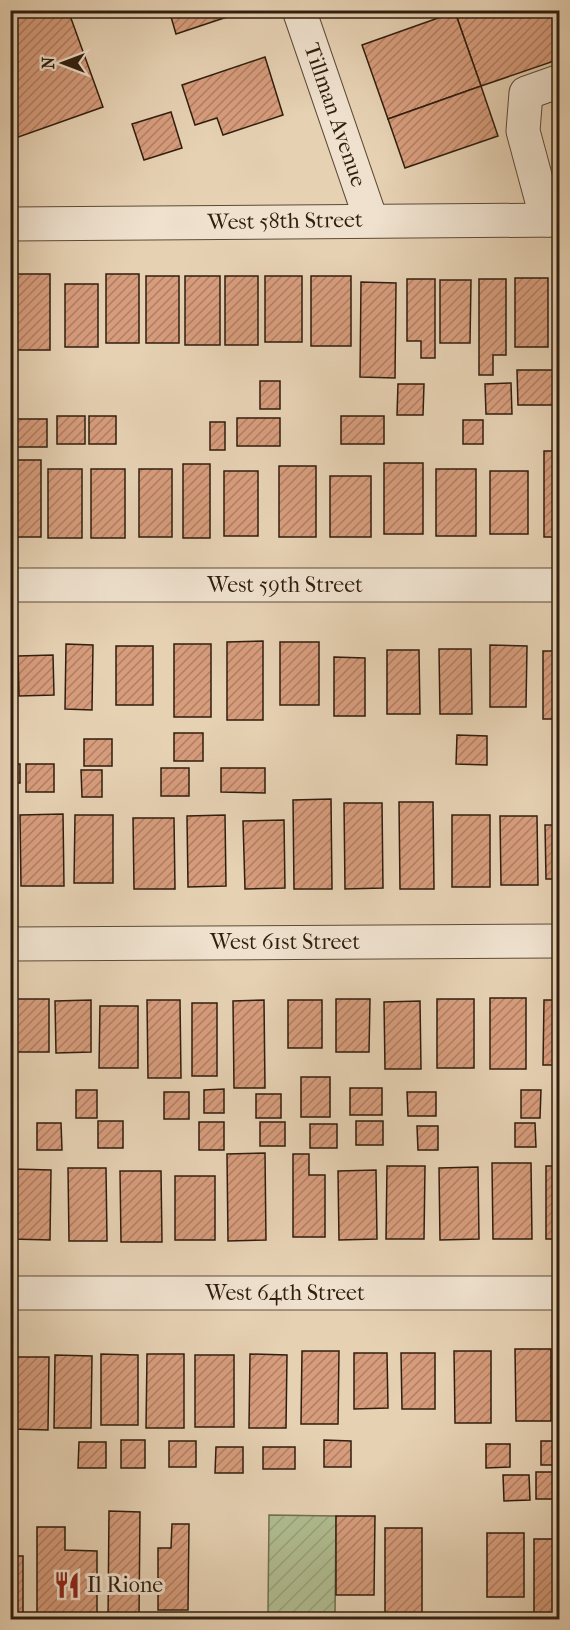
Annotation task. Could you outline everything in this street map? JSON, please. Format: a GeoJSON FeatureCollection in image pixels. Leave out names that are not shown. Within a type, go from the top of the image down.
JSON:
{"type":"FeatureCollection","features":[{"type":"Feature","properties":{"kind":"street","name":"Tillman Avenue"},"geometry":{"type":"LineString","coordinates":[[299,10],[371,220]]}},
{"type":"Feature","properties":{"kind":"street"},"geometry":{"type":"LineString","coordinates":[[553,220],[523,131],[526,93],[560,81]]}},
{"type":"Feature","properties":{"kind":"street","name":"West 58th Street"},"geometry":{"type":"LineString","coordinates":[[10,224],[553,220]]}},
{"type":"Feature","properties":{"kind":"street","name":"West 59th Street"},"geometry":{"type":"LineString","coordinates":[[10,585],[560,585]]}},
{"type":"Feature","properties":{"kind":"street","name":"West 61st Street"},"geometry":{"type":"LineString","coordinates":[[10,944],[560,941]]}},
{"type":"Feature","properties":{"kind":"street","name":"West 64th Street"},"geometry":{"type":"LineString","coordinates":[[10,1293],[560,1293]]}},
{"type":"Feature","properties":{"kind":"green space"},"geometry":{"type":"Polygon","coordinates":[[[269,1515],[336,1516],[335,1615],[268,1615],[269,1515]]]}},
{"type":"Feature","properties":{"kind":"building"},"geometry":{"type":"Polygon","coordinates":[[[10,10],[68,10],[103,107],[10,140],[10,10]]]}},
{"type":"Feature","properties":{"kind":"building"},"geometry":{"type":"Polygon","coordinates":[[[169,10],[241,10],[242,12],[176,34],[169,10]]]}},
{"type":"Feature","properties":{"kind":"building"},"geometry":{"type":"Polygon","coordinates":[[[459,10],[560,10],[560,59],[481,86],[455,12],[459,10]]]}},
{"type":"Feature","properties":{"kind":"building"},"geometry":{"type":"Polygon","coordinates":[[[455,12],[481,86],[388,119],[362,45],[455,12]]]}},
{"type":"Feature","properties":{"kind":"building"},"geometry":{"type":"Polygon","coordinates":[[[265,57],[283,115],[223,135],[217,118],[195,125],[182,85],[265,57]]]}},
{"type":"Feature","properties":{"kind":"building"},"geometry":{"type":"Polygon","coordinates":[[[481,86],[498,136],[405,168],[388,119],[481,86]]]}},
{"type":"Feature","properties":{"kind":"building"},"geometry":{"type":"Polygon","coordinates":[[[171,112],[182,148],[144,160],[132,124],[171,112]]]}},
{"type":"Feature","properties":{"kind":"building"},"geometry":{"type":"Polygon","coordinates":[[[14,274],[50,274],[50,350],[14,350],[14,274]]]}},
{"type":"Feature","properties":{"kind":"building"},"geometry":{"type":"Polygon","coordinates":[[[106,274],[139,274],[139,343],[106,343],[106,274]]]}},
{"type":"Feature","properties":{"kind":"building"},"geometry":{"type":"Polygon","coordinates":[[[146,276],[179,276],[179,343],[146,343],[146,276]]]}},
{"type":"Feature","properties":{"kind":"building"},"geometry":{"type":"Polygon","coordinates":[[[185,276],[220,276],[220,345],[185,345],[185,276]]]}},
{"type":"Feature","properties":{"kind":"building"},"geometry":{"type":"Polygon","coordinates":[[[225,276],[258,276],[258,345],[225,345],[225,276]]]}},
{"type":"Feature","properties":{"kind":"building"},"geometry":{"type":"Polygon","coordinates":[[[265,276],[302,276],[302,342],[265,342],[265,276]]]}},
{"type":"Feature","properties":{"kind":"building"},"geometry":{"type":"Polygon","coordinates":[[[311,276],[351,276],[351,346],[311,346],[311,276]]]}},
{"type":"Feature","properties":{"kind":"building"},"geometry":{"type":"Polygon","coordinates":[[[515,278],[548,278],[548,347],[515,347],[515,278]]]}},
{"type":"Feature","properties":{"kind":"building"},"geometry":{"type":"Polygon","coordinates":[[[407,279],[435,279],[435,358],[421,358],[421,341],[407,341],[407,279]]]}},
{"type":"Feature","properties":{"kind":"building"},"geometry":{"type":"Polygon","coordinates":[[[479,279],[506,279],[506,355],[493,355],[493,375],[479,375],[479,279]]]}},
{"type":"Feature","properties":{"kind":"building"},"geometry":{"type":"Polygon","coordinates":[[[440,280],[471,280],[470,343],[440,343],[440,280]]]}},
{"type":"Feature","properties":{"kind":"building"},"geometry":{"type":"Polygon","coordinates":[[[558,280],[560,280],[560,355],[558,355],[558,280]]]}},
{"type":"Feature","properties":{"kind":"building"},"geometry":{"type":"Polygon","coordinates":[[[361,282],[396,283],[395,378],[360,377],[361,282]]]}},
{"type":"Feature","properties":{"kind":"building"},"geometry":{"type":"Polygon","coordinates":[[[65,284],[98,284],[98,347],[65,347],[65,284]]]}},
{"type":"Feature","properties":{"kind":"building"},"geometry":{"type":"Polygon","coordinates":[[[517,370],[557,370],[557,405],[518,405],[517,370]]]}},
{"type":"Feature","properties":{"kind":"building"},"geometry":{"type":"Polygon","coordinates":[[[260,381],[280,381],[280,409],[260,409],[260,381]]]}},
{"type":"Feature","properties":{"kind":"building"},"geometry":{"type":"Polygon","coordinates":[[[511,383],[512,414],[486,414],[485,384],[511,383]]]}},
{"type":"Feature","properties":{"kind":"building"},"geometry":{"type":"Polygon","coordinates":[[[398,384],[424,384],[423,415],[397,415],[398,384]]]}},
{"type":"Feature","properties":{"kind":"building"},"geometry":{"type":"Polygon","coordinates":[[[57,416],[85,416],[85,444],[57,444],[57,416]]]}},
{"type":"Feature","properties":{"kind":"building"},"geometry":{"type":"Polygon","coordinates":[[[89,416],[116,416],[116,444],[89,444],[89,416]]]}},
{"type":"Feature","properties":{"kind":"building"},"geometry":{"type":"Polygon","coordinates":[[[341,416],[384,416],[384,444],[341,444],[341,416]]]}},
{"type":"Feature","properties":{"kind":"building"},"geometry":{"type":"Polygon","coordinates":[[[237,418],[280,418],[280,446],[237,446],[237,418]]]}},
{"type":"Feature","properties":{"kind":"building"},"geometry":{"type":"Polygon","coordinates":[[[12,419],[47,419],[47,447],[12,447],[12,419]]]}},
{"type":"Feature","properties":{"kind":"building"},"geometry":{"type":"Polygon","coordinates":[[[463,420],[483,420],[483,444],[463,444],[463,420]]]}},
{"type":"Feature","properties":{"kind":"building"},"geometry":{"type":"Polygon","coordinates":[[[210,422],[225,422],[225,450],[210,450],[210,422]]]}},
{"type":"Feature","properties":{"kind":"building"},"geometry":{"type":"Polygon","coordinates":[[[544,451],[560,451],[560,537],[544,537],[544,451]]]}},
{"type":"Feature","properties":{"kind":"building"},"geometry":{"type":"Polygon","coordinates":[[[10,460],[41,460],[41,537],[10,537],[10,460]]]}},
{"type":"Feature","properties":{"kind":"building"},"geometry":{"type":"Polygon","coordinates":[[[384,463],[423,463],[423,534],[384,534],[384,463]]]}},
{"type":"Feature","properties":{"kind":"building"},"geometry":{"type":"Polygon","coordinates":[[[183,464],[210,464],[210,538],[183,538],[183,464]]]}},
{"type":"Feature","properties":{"kind":"building"},"geometry":{"type":"Polygon","coordinates":[[[279,466],[316,466],[316,537],[279,537],[279,466]]]}},
{"type":"Feature","properties":{"kind":"building"},"geometry":{"type":"Polygon","coordinates":[[[48,469],[82,469],[82,538],[48,538],[48,469]]]}},
{"type":"Feature","properties":{"kind":"building"},"geometry":{"type":"Polygon","coordinates":[[[91,469],[125,469],[125,538],[91,538],[91,469]]]}},
{"type":"Feature","properties":{"kind":"building"},"geometry":{"type":"Polygon","coordinates":[[[139,469],[172,469],[172,537],[139,537],[139,469]]]}},
{"type":"Feature","properties":{"kind":"building"},"geometry":{"type":"Polygon","coordinates":[[[436,469],[476,469],[476,536],[436,536],[436,469]]]}},
{"type":"Feature","properties":{"kind":"building"},"geometry":{"type":"Polygon","coordinates":[[[224,471],[258,471],[258,536],[224,536],[224,471]]]}},
{"type":"Feature","properties":{"kind":"building"},"geometry":{"type":"Polygon","coordinates":[[[490,471],[528,471],[528,534],[490,534],[490,471]]]}},
{"type":"Feature","properties":{"kind":"building"},"geometry":{"type":"Polygon","coordinates":[[[330,476],[371,476],[371,537],[330,537],[330,476]]]}},
{"type":"Feature","properties":{"kind":"building"},"geometry":{"type":"Polygon","coordinates":[[[263,641],[263,720],[227,720],[227,642],[263,641]]]}},
{"type":"Feature","properties":{"kind":"building"},"geometry":{"type":"Polygon","coordinates":[[[280,642],[319,642],[319,705],[280,705],[280,642]]]}},
{"type":"Feature","properties":{"kind":"building"},"geometry":{"type":"Polygon","coordinates":[[[66,644],[93,645],[92,710],[65,709],[66,644]]]}},
{"type":"Feature","properties":{"kind":"building"},"geometry":{"type":"Polygon","coordinates":[[[174,644],[211,644],[211,717],[174,717],[174,644]]]}},
{"type":"Feature","properties":{"kind":"building"},"geometry":{"type":"Polygon","coordinates":[[[490,645],[527,646],[526,707],[490,707],[490,645]]]}},
{"type":"Feature","properties":{"kind":"building"},"geometry":{"type":"Polygon","coordinates":[[[116,646],[153,646],[153,705],[116,705],[116,646]]]}},
{"type":"Feature","properties":{"kind":"building"},"geometry":{"type":"Polygon","coordinates":[[[439,649],[471,649],[472,714],[440,714],[439,649]]]}},
{"type":"Feature","properties":{"kind":"building"},"geometry":{"type":"Polygon","coordinates":[[[387,650],[419,650],[420,714],[387,714],[387,650]]]}},
{"type":"Feature","properties":{"kind":"building"},"geometry":{"type":"Polygon","coordinates":[[[543,651],[560,651],[560,719],[543,719],[543,651]]]}},
{"type":"Feature","properties":{"kind":"building"},"geometry":{"type":"Polygon","coordinates":[[[53,655],[54,695],[19,696],[18,656],[53,655]]]}},
{"type":"Feature","properties":{"kind":"building"},"geometry":{"type":"Polygon","coordinates":[[[334,657],[365,658],[365,716],[334,716],[334,657]]]}},
{"type":"Feature","properties":{"kind":"building"},"geometry":{"type":"Polygon","coordinates":[[[174,733],[203,733],[203,761],[174,761],[174,733]]]}},
{"type":"Feature","properties":{"kind":"building"},"geometry":{"type":"Polygon","coordinates":[[[457,735],[487,736],[487,765],[456,764],[457,735]]]}},
{"type":"Feature","properties":{"kind":"building"},"geometry":{"type":"Polygon","coordinates":[[[84,739],[112,739],[112,766],[84,766],[84,739]]]}},
{"type":"Feature","properties":{"kind":"building"},"geometry":{"type":"Polygon","coordinates":[[[10,764],[20,764],[20,783],[10,783],[10,764]]]}},
{"type":"Feature","properties":{"kind":"building"},"geometry":{"type":"Polygon","coordinates":[[[26,764],[54,764],[54,792],[26,792],[26,764]]]}},
{"type":"Feature","properties":{"kind":"building"},"geometry":{"type":"Polygon","coordinates":[[[161,768],[189,768],[189,796],[161,796],[161,768]]]}},
{"type":"Feature","properties":{"kind":"building"},"geometry":{"type":"Polygon","coordinates":[[[221,768],[265,768],[265,793],[221,792],[221,768]]]}},
{"type":"Feature","properties":{"kind":"building"},"geometry":{"type":"Polygon","coordinates":[[[81,770],[102,770],[102,797],[82,797],[81,770]]]}},
{"type":"Feature","properties":{"kind":"building"},"geometry":{"type":"Polygon","coordinates":[[[331,799],[332,889],[294,889],[293,800],[331,799]]]}},
{"type":"Feature","properties":{"kind":"building"},"geometry":{"type":"Polygon","coordinates":[[[399,802],[433,802],[434,889],[400,889],[399,802]]]}},
{"type":"Feature","properties":{"kind":"building"},"geometry":{"type":"Polygon","coordinates":[[[344,803],[382,803],[383,888],[345,889],[344,803]]]}},
{"type":"Feature","properties":{"kind":"building"},"geometry":{"type":"Polygon","coordinates":[[[63,814],[64,886],[21,886],[20,815],[63,814]]]}},
{"type":"Feature","properties":{"kind":"building"},"geometry":{"type":"Polygon","coordinates":[[[75,815],[113,815],[113,883],[74,883],[75,815]]]}},
{"type":"Feature","properties":{"kind":"building"},"geometry":{"type":"Polygon","coordinates":[[[225,815],[226,886],[188,887],[187,816],[225,815]]]}},
{"type":"Feature","properties":{"kind":"building"},"geometry":{"type":"Polygon","coordinates":[[[452,815],[490,815],[490,887],[452,887],[452,815]]]}},
{"type":"Feature","properties":{"kind":"building"},"geometry":{"type":"Polygon","coordinates":[[[500,816],[537,816],[538,885],[501,885],[500,816]]]}},
{"type":"Feature","properties":{"kind":"building"},"geometry":{"type":"Polygon","coordinates":[[[133,818],[174,818],[175,889],[134,889],[133,818]]]}},
{"type":"Feature","properties":{"kind":"building"},"geometry":{"type":"Polygon","coordinates":[[[284,820],[285,888],[245,889],[243,821],[284,820]]]}},
{"type":"Feature","properties":{"kind":"building"},"geometry":{"type":"Polygon","coordinates":[[[545,825],[560,825],[560,879],[546,879],[545,825]]]}},
{"type":"Feature","properties":{"kind":"building"},"geometry":{"type":"Polygon","coordinates":[[[490,998],[526,998],[526,1069],[490,1069],[490,998]]]}},
{"type":"Feature","properties":{"kind":"building"},"geometry":{"type":"Polygon","coordinates":[[[13,999],[49,999],[49,1052],[14,1052],[13,999]]]}},
{"type":"Feature","properties":{"kind":"building"},"geometry":{"type":"Polygon","coordinates":[[[336,999],[370,999],[369,1052],[336,1052],[336,999]]]}},
{"type":"Feature","properties":{"kind":"building"},"geometry":{"type":"Polygon","coordinates":[[[437,999],[474,999],[474,1068],[437,1068],[437,999]]]}},
{"type":"Feature","properties":{"kind":"building"},"geometry":{"type":"Polygon","coordinates":[[[91,1000],[91,1052],[56,1053],[55,1001],[91,1000]]]}},
{"type":"Feature","properties":{"kind":"building"},"geometry":{"type":"Polygon","coordinates":[[[147,1000],[180,1000],[181,1078],[148,1078],[147,1000]]]}},
{"type":"Feature","properties":{"kind":"building"},"geometry":{"type":"Polygon","coordinates":[[[264,1000],[265,1088],[234,1088],[233,1001],[264,1000]]]}},
{"type":"Feature","properties":{"kind":"building"},"geometry":{"type":"Polygon","coordinates":[[[288,1000],[322,1000],[322,1048],[288,1048],[288,1000]]]}},
{"type":"Feature","properties":{"kind":"building"},"geometry":{"type":"Polygon","coordinates":[[[544,1000],[560,1000],[560,1065],[543,1065],[544,1000]]]}},
{"type":"Feature","properties":{"kind":"building"},"geometry":{"type":"Polygon","coordinates":[[[420,1001],[421,1069],[385,1069],[384,1002],[420,1001]]]}},
{"type":"Feature","properties":{"kind":"building"},"geometry":{"type":"Polygon","coordinates":[[[192,1003],[217,1003],[217,1076],[192,1076],[192,1003]]]}},
{"type":"Feature","properties":{"kind":"building"},"geometry":{"type":"Polygon","coordinates":[[[100,1006],[138,1006],[138,1068],[99,1068],[100,1006]]]}},
{"type":"Feature","properties":{"kind":"building"},"geometry":{"type":"Polygon","coordinates":[[[301,1077],[330,1077],[330,1117],[301,1117],[301,1077]]]}},
{"type":"Feature","properties":{"kind":"building"},"geometry":{"type":"Polygon","coordinates":[[[350,1088],[382,1088],[382,1115],[350,1115],[350,1088]]]}},
{"type":"Feature","properties":{"kind":"building"},"geometry":{"type":"Polygon","coordinates":[[[224,1089],[224,1113],[204,1113],[204,1090],[224,1089]]]}},
{"type":"Feature","properties":{"kind":"building"},"geometry":{"type":"Polygon","coordinates":[[[76,1090],[97,1090],[97,1118],[76,1118],[76,1090]]]}},
{"type":"Feature","properties":{"kind":"building"},"geometry":{"type":"Polygon","coordinates":[[[521,1090],[541,1090],[540,1118],[521,1118],[521,1090]]]}},
{"type":"Feature","properties":{"kind":"building"},"geometry":{"type":"Polygon","coordinates":[[[164,1092],[189,1092],[189,1119],[164,1119],[164,1092]]]}},
{"type":"Feature","properties":{"kind":"building"},"geometry":{"type":"Polygon","coordinates":[[[407,1092],[436,1092],[436,1116],[408,1116],[407,1092]]]}},
{"type":"Feature","properties":{"kind":"building"},"geometry":{"type":"Polygon","coordinates":[[[256,1094],[281,1094],[281,1118],[256,1118],[256,1094]]]}},
{"type":"Feature","properties":{"kind":"building"},"geometry":{"type":"Polygon","coordinates":[[[98,1121],[123,1121],[123,1148],[98,1148],[98,1121]]]}},
{"type":"Feature","properties":{"kind":"building"},"geometry":{"type":"Polygon","coordinates":[[[356,1121],[383,1121],[383,1145],[356,1145],[356,1121]]]}},
{"type":"Feature","properties":{"kind":"building"},"geometry":{"type":"Polygon","coordinates":[[[199,1122],[224,1122],[224,1150],[199,1150],[199,1122]]]}},
{"type":"Feature","properties":{"kind":"building"},"geometry":{"type":"Polygon","coordinates":[[[260,1122],[285,1122],[285,1146],[260,1146],[260,1122]]]}},
{"type":"Feature","properties":{"kind":"building"},"geometry":{"type":"Polygon","coordinates":[[[37,1123],[61,1123],[62,1150],[37,1150],[37,1123]]]}},
{"type":"Feature","properties":{"kind":"building"},"geometry":{"type":"Polygon","coordinates":[[[515,1123],[535,1123],[536,1147],[515,1147],[515,1123]]]}},
{"type":"Feature","properties":{"kind":"building"},"geometry":{"type":"Polygon","coordinates":[[[310,1124],[337,1124],[337,1148],[310,1148],[310,1124]]]}},
{"type":"Feature","properties":{"kind":"building"},"geometry":{"type":"Polygon","coordinates":[[[417,1126],[438,1126],[438,1150],[418,1150],[417,1126]]]}},
{"type":"Feature","properties":{"kind":"building"},"geometry":{"type":"Polygon","coordinates":[[[265,1153],[266,1240],[228,1241],[227,1154],[265,1153]]]}},
{"type":"Feature","properties":{"kind":"building"},"geometry":{"type":"Polygon","coordinates":[[[293,1154],[309,1154],[309,1175],[325,1175],[325,1237],[293,1237],[293,1154]]]}},
{"type":"Feature","properties":{"kind":"building"},"geometry":{"type":"Polygon","coordinates":[[[492,1163],[531,1163],[532,1239],[493,1239],[492,1163]]]}},
{"type":"Feature","properties":{"kind":"building"},"geometry":{"type":"Polygon","coordinates":[[[387,1166],[425,1166],[424,1239],[386,1239],[387,1166]]]}},
{"type":"Feature","properties":{"kind":"building"},"geometry":{"type":"Polygon","coordinates":[[[546,1166],[560,1166],[560,1239],[546,1239],[546,1166]]]}},
{"type":"Feature","properties":{"kind":"building"},"geometry":{"type":"Polygon","coordinates":[[[478,1167],[479,1239],[440,1240],[439,1168],[478,1167]]]}},
{"type":"Feature","properties":{"kind":"building"},"geometry":{"type":"Polygon","coordinates":[[[68,1168],[106,1168],[107,1241],[69,1241],[68,1168]]]}},
{"type":"Feature","properties":{"kind":"building"},"geometry":{"type":"Polygon","coordinates":[[[13,1169],[51,1170],[50,1240],[12,1239],[13,1169]]]}},
{"type":"Feature","properties":{"kind":"building"},"geometry":{"type":"Polygon","coordinates":[[[376,1170],[377,1239],[339,1240],[338,1171],[376,1170]]]}},
{"type":"Feature","properties":{"kind":"building"},"geometry":{"type":"Polygon","coordinates":[[[120,1171],[161,1171],[162,1242],[121,1242],[120,1171]]]}},
{"type":"Feature","properties":{"kind":"building"},"geometry":{"type":"Polygon","coordinates":[[[175,1176],[215,1176],[215,1240],[175,1240],[175,1176]]]}},
{"type":"Feature","properties":{"kind":"building"},"geometry":{"type":"Polygon","coordinates":[[[515,1349],[551,1349],[551,1421],[516,1421],[515,1349]]]}},
{"type":"Feature","properties":{"kind":"building"},"geometry":{"type":"Polygon","coordinates":[[[302,1351],[339,1351],[338,1424],[301,1424],[302,1351]]]}},
{"type":"Feature","properties":{"kind":"building"},"geometry":{"type":"Polygon","coordinates":[[[454,1351],[491,1351],[491,1423],[455,1423],[454,1351]]]}},
{"type":"Feature","properties":{"kind":"building"},"geometry":{"type":"Polygon","coordinates":[[[354,1353],[387,1353],[388,1408],[354,1409],[354,1353]]]}},
{"type":"Feature","properties":{"kind":"building"},"geometry":{"type":"Polygon","coordinates":[[[401,1353],[435,1353],[435,1409],[402,1409],[401,1353]]]}},
{"type":"Feature","properties":{"kind":"building"},"geometry":{"type":"Polygon","coordinates":[[[101,1354],[138,1355],[138,1425],[101,1425],[101,1354]]]}},
{"type":"Feature","properties":{"kind":"building"},"geometry":{"type":"Polygon","coordinates":[[[147,1354],[184,1354],[184,1428],[146,1428],[147,1354]]]}},
{"type":"Feature","properties":{"kind":"building"},"geometry":{"type":"Polygon","coordinates":[[[250,1354],[287,1355],[286,1428],[249,1428],[250,1354]]]}},
{"type":"Feature","properties":{"kind":"building"},"geometry":{"type":"Polygon","coordinates":[[[55,1355],[92,1356],[91,1428],[54,1428],[55,1355]]]}},
{"type":"Feature","properties":{"kind":"building"},"geometry":{"type":"Polygon","coordinates":[[[195,1355],[234,1355],[234,1427],[195,1427],[195,1355]]]}},
{"type":"Feature","properties":{"kind":"building"},"geometry":{"type":"Polygon","coordinates":[[[13,1357],[49,1357],[48,1430],[12,1429],[13,1357]]]}},
{"type":"Feature","properties":{"kind":"building"},"geometry":{"type":"Polygon","coordinates":[[[121,1440],[145,1440],[145,1468],[121,1468],[121,1440]]]}},
{"type":"Feature","properties":{"kind":"building"},"geometry":{"type":"Polygon","coordinates":[[[324,1440],[351,1441],[351,1467],[324,1467],[324,1440]]]}},
{"type":"Feature","properties":{"kind":"building"},"geometry":{"type":"Polygon","coordinates":[[[169,1441],[196,1441],[196,1467],[169,1467],[169,1441]]]}},
{"type":"Feature","properties":{"kind":"building"},"geometry":{"type":"Polygon","coordinates":[[[541,1441],[560,1441],[560,1465],[541,1465],[541,1441]]]}},
{"type":"Feature","properties":{"kind":"building"},"geometry":{"type":"Polygon","coordinates":[[[79,1442],[106,1442],[106,1468],[78,1468],[79,1442]]]}},
{"type":"Feature","properties":{"kind":"building"},"geometry":{"type":"Polygon","coordinates":[[[486,1444],[510,1444],[510,1467],[486,1468],[486,1444]]]}},
{"type":"Feature","properties":{"kind":"building"},"geometry":{"type":"Polygon","coordinates":[[[216,1447],[243,1447],[243,1473],[215,1473],[216,1447]]]}},
{"type":"Feature","properties":{"kind":"building"},"geometry":{"type":"Polygon","coordinates":[[[263,1447],[295,1447],[295,1469],[263,1469],[263,1447]]]}},
{"type":"Feature","properties":{"kind":"building"},"geometry":{"type":"Polygon","coordinates":[[[536,1472],[560,1472],[560,1499],[536,1499],[536,1472]]]}},
{"type":"Feature","properties":{"kind":"building"},"geometry":{"type":"Polygon","coordinates":[[[503,1475],[529,1475],[530,1500],[504,1501],[503,1475]]]}},
{"type":"Feature","properties":{"kind":"building"},"geometry":{"type":"Polygon","coordinates":[[[109,1511],[140,1512],[139,1620],[108,1620],[109,1511]]]}},
{"type":"Feature","properties":{"kind":"building"},"geometry":{"type":"Polygon","coordinates":[[[336,1516],[375,1516],[374,1595],[336,1595],[336,1516]]]}},
{"type":"Feature","properties":{"kind":"building"},"geometry":{"type":"Polygon","coordinates":[[[172,1524],[189,1524],[188,1610],[158,1610],[158,1548],[171,1548],[172,1524]]]}},
{"type":"Feature","properties":{"kind":"building","name":"Il Rione"},"geometry":{"type":"Polygon","coordinates":[[[37,1527],[65,1527],[65,1550],[97,1551],[97,1620],[37,1620],[37,1527]]]}},
{"type":"Feature","properties":{"kind":"building"},"geometry":{"type":"Polygon","coordinates":[[[385,1528],[422,1528],[422,1616],[385,1616],[385,1528]]]}},
{"type":"Feature","properties":{"kind":"building"},"geometry":{"type":"Polygon","coordinates":[[[487,1533],[524,1533],[524,1597],[487,1597],[487,1533]]]}},
{"type":"Feature","properties":{"kind":"building"},"geometry":{"type":"Polygon","coordinates":[[[534,1539],[560,1539],[560,1614],[534,1614],[534,1539]]]}},
{"type":"Feature","properties":{"kind":"building"},"geometry":{"type":"Polygon","coordinates":[[[10,1556],[23,1556],[23,1619],[10,1619],[10,1556]]]}},
{"type":"Feature","properties":{"kind":"place","name":"Il Rione"},"geometry":{"type":"Point","coordinates":[67,1585]}}]}
